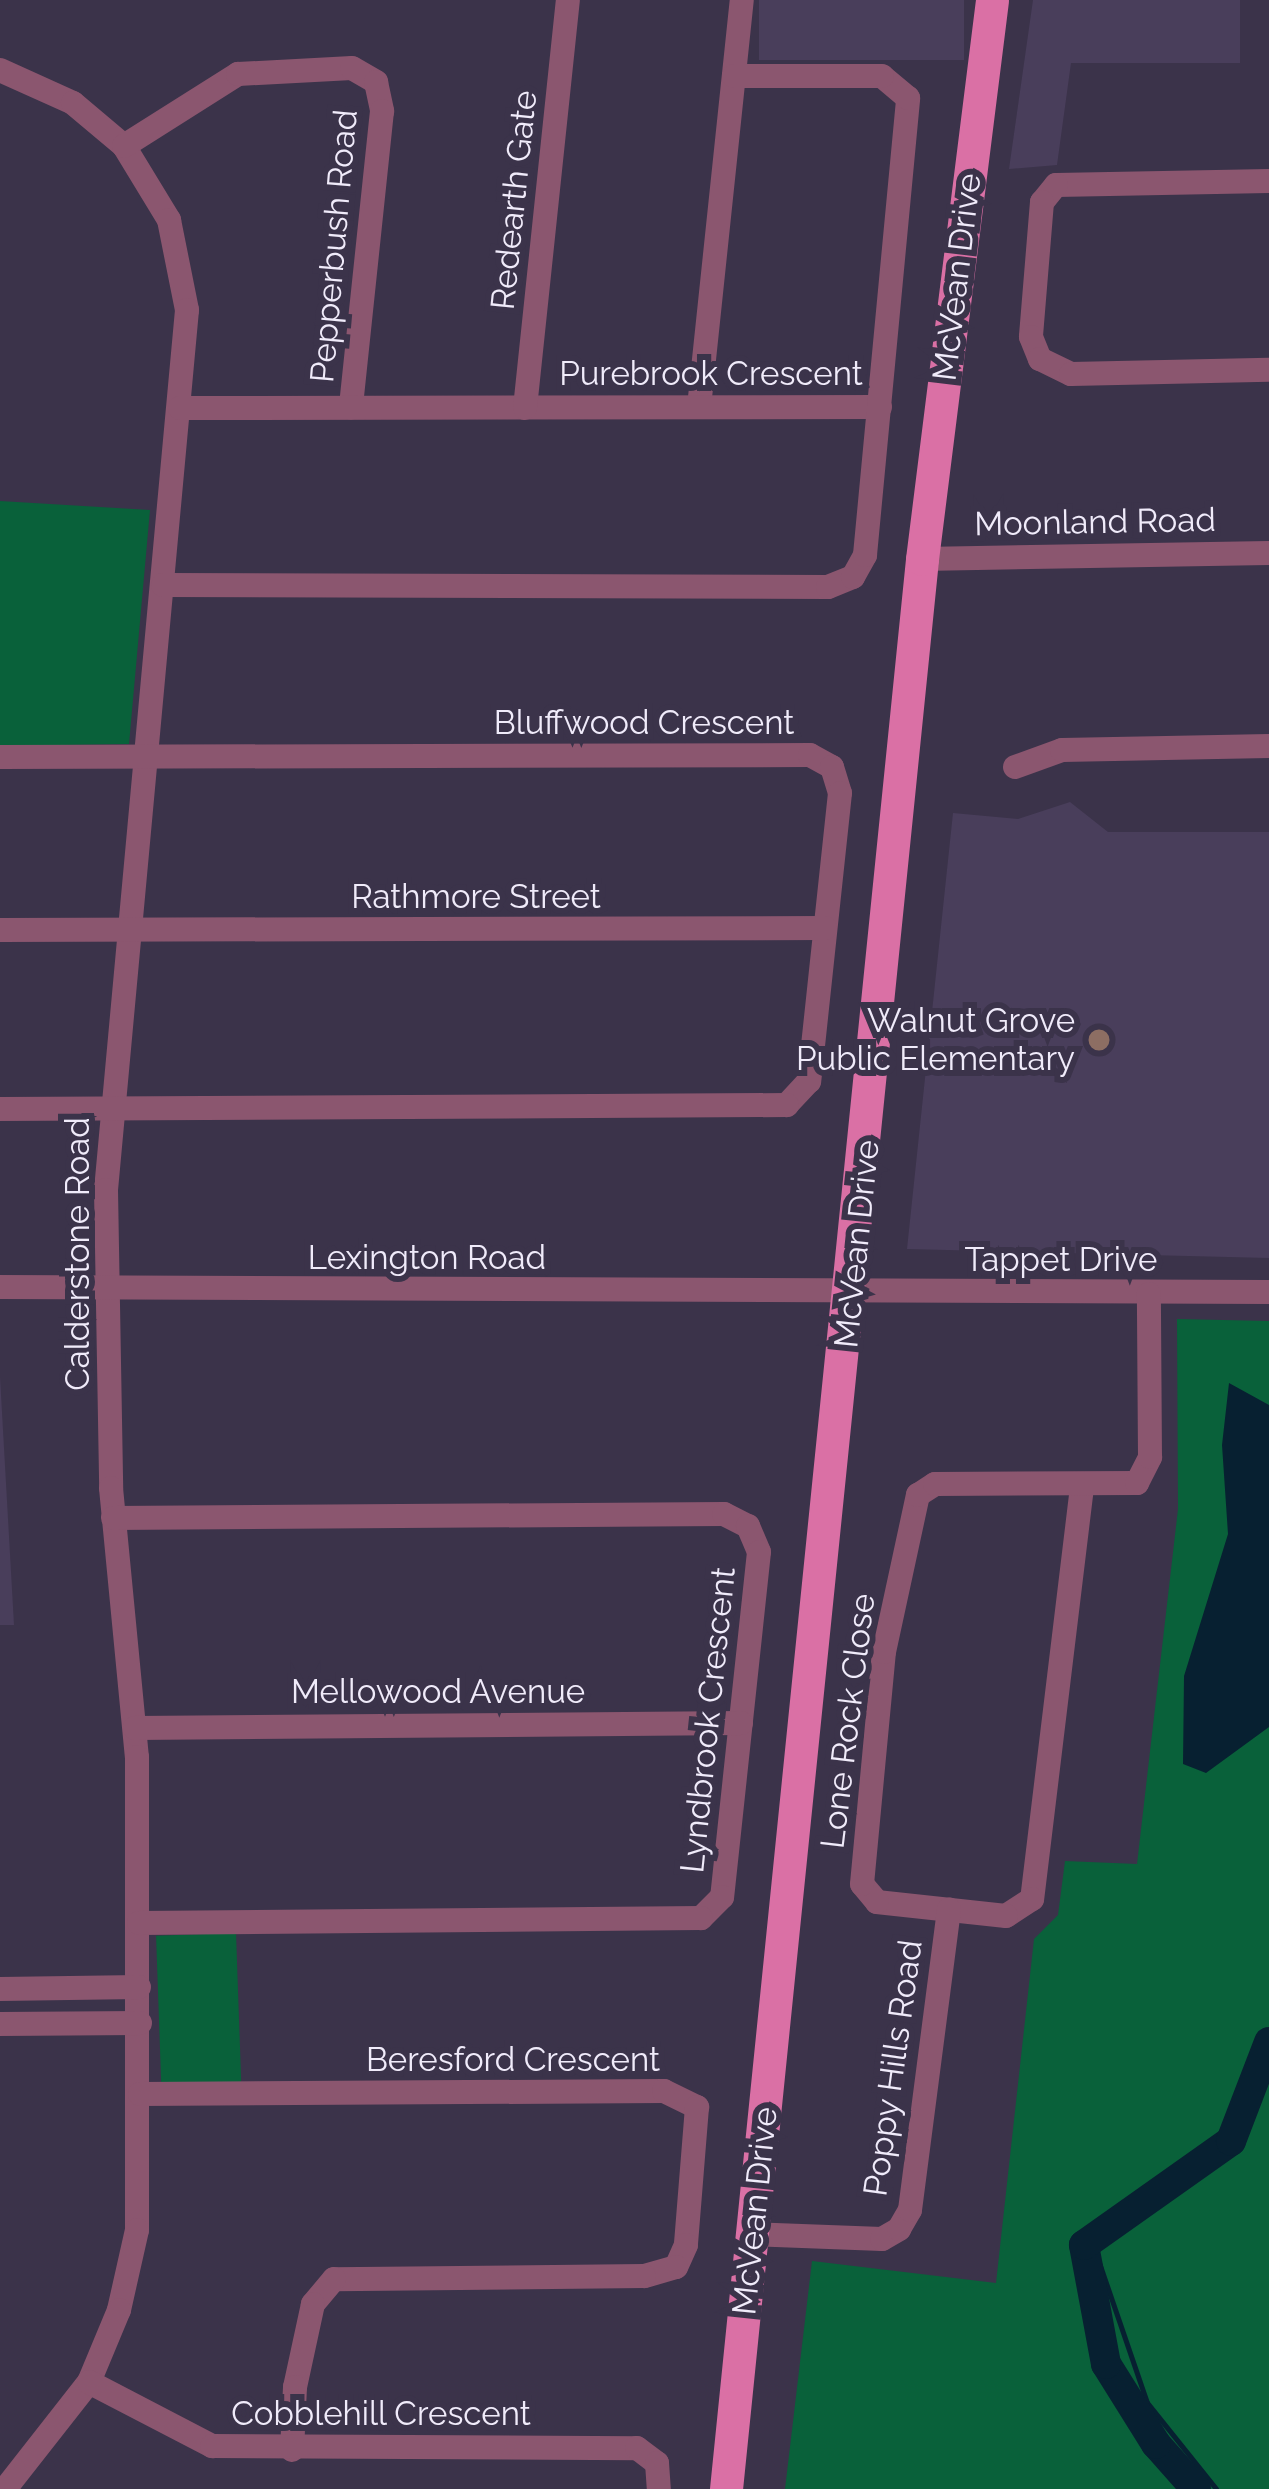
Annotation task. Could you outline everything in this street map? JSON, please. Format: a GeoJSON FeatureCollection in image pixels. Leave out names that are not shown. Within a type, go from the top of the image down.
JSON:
{"type":"FeatureCollection","features":[{"type":"Feature","properties":{"kind":"main road","name":"McVean Drive"},"geometry":{"type":"LineString","coordinates":[[726,2489],[854,1292],[922,559],[992,0]]}},
{"type":"Feature","properties":{"kind":"street","name":"Redearth Gate"},"geometry":{"type":"LineString","coordinates":[[525,407],[568,0]]}},
{"type":"Feature","properties":{"kind":"street"},"geometry":{"type":"LineString","coordinates":[[699,407],[742,0]]}},
{"type":"Feature","properties":{"kind":"street","name":"Pepperbush Road"},"geometry":{"type":"LineString","coordinates":[[124,146],[204,89],[251,71],[352,68],[376,82],[382,111],[352,407]]}},
{"type":"Feature","properties":{"kind":"street","name":"Calderstone Road"},"geometry":{"type":"LineString","coordinates":[[0,70],[73,103],[124,146],[169,220],[188,310],[111,1109],[107,1288],[113,1518],[135,1728],[139,1924],[134,2259],[89,2382],[5,2489]]}},
{"type":"Feature","properties":{"kind":"street"},"geometry":{"type":"LineString","coordinates":[[734,76],[882,76],[907,93],[880,407]]}},
{"type":"Feature","properties":{"kind":"street"},"geometry":{"type":"LineString","coordinates":[[1269,181],[1056,185],[1042,202],[1030,337],[1040,359],[1071,374],[1269,370]]}},
{"type":"Feature","properties":{"kind":"street","name":"Purebrook Crescent"},"geometry":{"type":"LineString","coordinates":[[163,585],[844,585],[865,555],[880,407],[180,408]]}},
{"type":"Feature","properties":{"kind":"street","name":"Moonland Road"},"geometry":{"type":"LineString","coordinates":[[922,559],[1269,553]]}},
{"type":"Feature","properties":{"kind":"street"},"geometry":{"type":"LineString","coordinates":[[1015,767],[1062,750],[1269,746]]}},
{"type":"Feature","properties":{"kind":"street","name":"Bluffwood Crescent"},"geometry":{"type":"LineString","coordinates":[[0,758],[810,755],[832,767],[840,794],[809,1082],[787,1106],[0,1109]]}},
{"type":"Feature","properties":{"kind":"street","name":"Rathmore Street"},"geometry":{"type":"LineString","coordinates":[[0,930],[825,928]]}},
{"type":"Feature","properties":{"kind":"street","name":"Lexington Road"},"geometry":{"type":"LineString","coordinates":[[0,1288],[854,1292]]}},
{"type":"Feature","properties":{"kind":"street","name":"Tappet Drive"},"geometry":{"type":"LineString","coordinates":[[854,1292],[1269,1292]]}},
{"type":"Feature","properties":{"kind":"street","name":"Lone Rock Close"},"geometry":{"type":"LineString","coordinates":[[1082,1487],[1036,1889],[1006,1916],[878,1902],[862,1884],[884,1652],[911,1510],[935,1484],[1082,1487],[1128,1488],[1149,1467],[1150,1294]]}},
{"type":"Feature","properties":{"kind":"street","name":"Lyndbrook Crescent"},"geometry":{"type":"LineString","coordinates":[[113,1518],[738,1518],[759,1552],[722,1898],[694,1920],[139,1924]]}},
{"type":"Feature","properties":{"kind":"street","name":"Mellowood Avenue"},"geometry":{"type":"LineString","coordinates":[[135,1728],[741,1724]]}},
{"type":"Feature","properties":{"kind":"street","name":"Poppy Hills Road"},"geometry":{"type":"LineString","coordinates":[[752,2234],[882,2240],[899,2228],[910,2210],[949,1910]]}},
{"type":"Feature","properties":{"kind":"street"},"geometry":{"type":"LineString","coordinates":[[0,1989],[140,1987]]}},
{"type":"Feature","properties":{"kind":"street"},"geometry":{"type":"LineString","coordinates":[[0,2024],[140,2023]]}},
{"type":"Feature","properties":{"kind":"street","name":"Beresford Crescent"},"geometry":{"type":"LineString","coordinates":[[140,2094],[664,2091],[697,2107],[686,2246],[676,2267],[644,2276],[334,2279],[314,2304],[295,2387],[292,2450]]}},
{"type":"Feature","properties":{"kind":"street","name":"Cobblehill Crescent"},"geometry":{"type":"LineString","coordinates":[[89,2382],[196,2440],[292,2450],[637,2448],[657,2463],[659,2489]]}},
{"type":"Feature","properties":{"kind":"shaded area"},"geometry":{"type":"Polygon","coordinates":[[[759,0],[964,0],[964,60],[759,60],[759,0]]]}},
{"type":"Feature","properties":{"kind":"shaded area"},"geometry":{"type":"Polygon","coordinates":[[[1033,0],[1240,0],[1240,63],[1071,63],[1057,165],[1009,169],[1033,0]]]}},
{"type":"Feature","properties":{"kind":"shaded area","name":"Walnut Grove Public Elementary"},"geometry":{"type":"Polygon","coordinates":[[[1070,802],[1108,832],[1269,832],[1269,1258],[907,1249],[953,813],[1018,819],[1070,802]]]}},
{"type":"Feature","properties":{"kind":"shaded area"},"geometry":{"type":"Polygon","coordinates":[[[0,1377],[14,1625],[0,1625],[0,1377]]]}},
{"type":"Feature","properties":{"kind":"green space"},"geometry":{"type":"Polygon","coordinates":[[[0,501],[150,510],[129,744],[0,746],[0,501]]]}},
{"type":"Feature","properties":{"kind":"green space"},"geometry":{"type":"Polygon","coordinates":[[[1177,1319],[1269,1321],[1269,2489],[785,2489],[812,2261],[996,2283],[1034,1939],[1058,1915],[1065,1861],[1137,1864],[1178,1509],[1177,1319]]]}},
{"type":"Feature","properties":{"kind":"green space"},"geometry":{"type":"Polygon","coordinates":[[[236,1933],[241,2083],[161,2086],[156,1936],[236,1933]]]}},
{"type":"Feature","properties":{"kind":"water"},"geometry":{"type":"Polygon","coordinates":[[[1229,1383],[1269,1405],[1269,1727],[1206,1773],[1183,1764],[1184,1676],[1228,1534],[1222,1445],[1229,1383]]]}},
{"type":"Feature","properties":{"kind":"waterway"},"geometry":{"type":"LineString","coordinates":[[1196,2489],[1156,2444],[1106,2364],[1084,2245],[1231,2141],[1269,2042]]}},
{"type":"Feature","properties":{"kind":"waterway"},"geometry":{"type":"LineString","coordinates":[[1216,2489],[1147,2403],[1095,2251],[1105,2227],[1134,2199],[1193,2167],[1240,2125],[1269,2071]]}},
{"type":"Feature","properties":{"kind":"place","name":"Walnut Grove Public Elementary"},"geometry":{"type":"Point","coordinates":[1099,1040]}}]}
